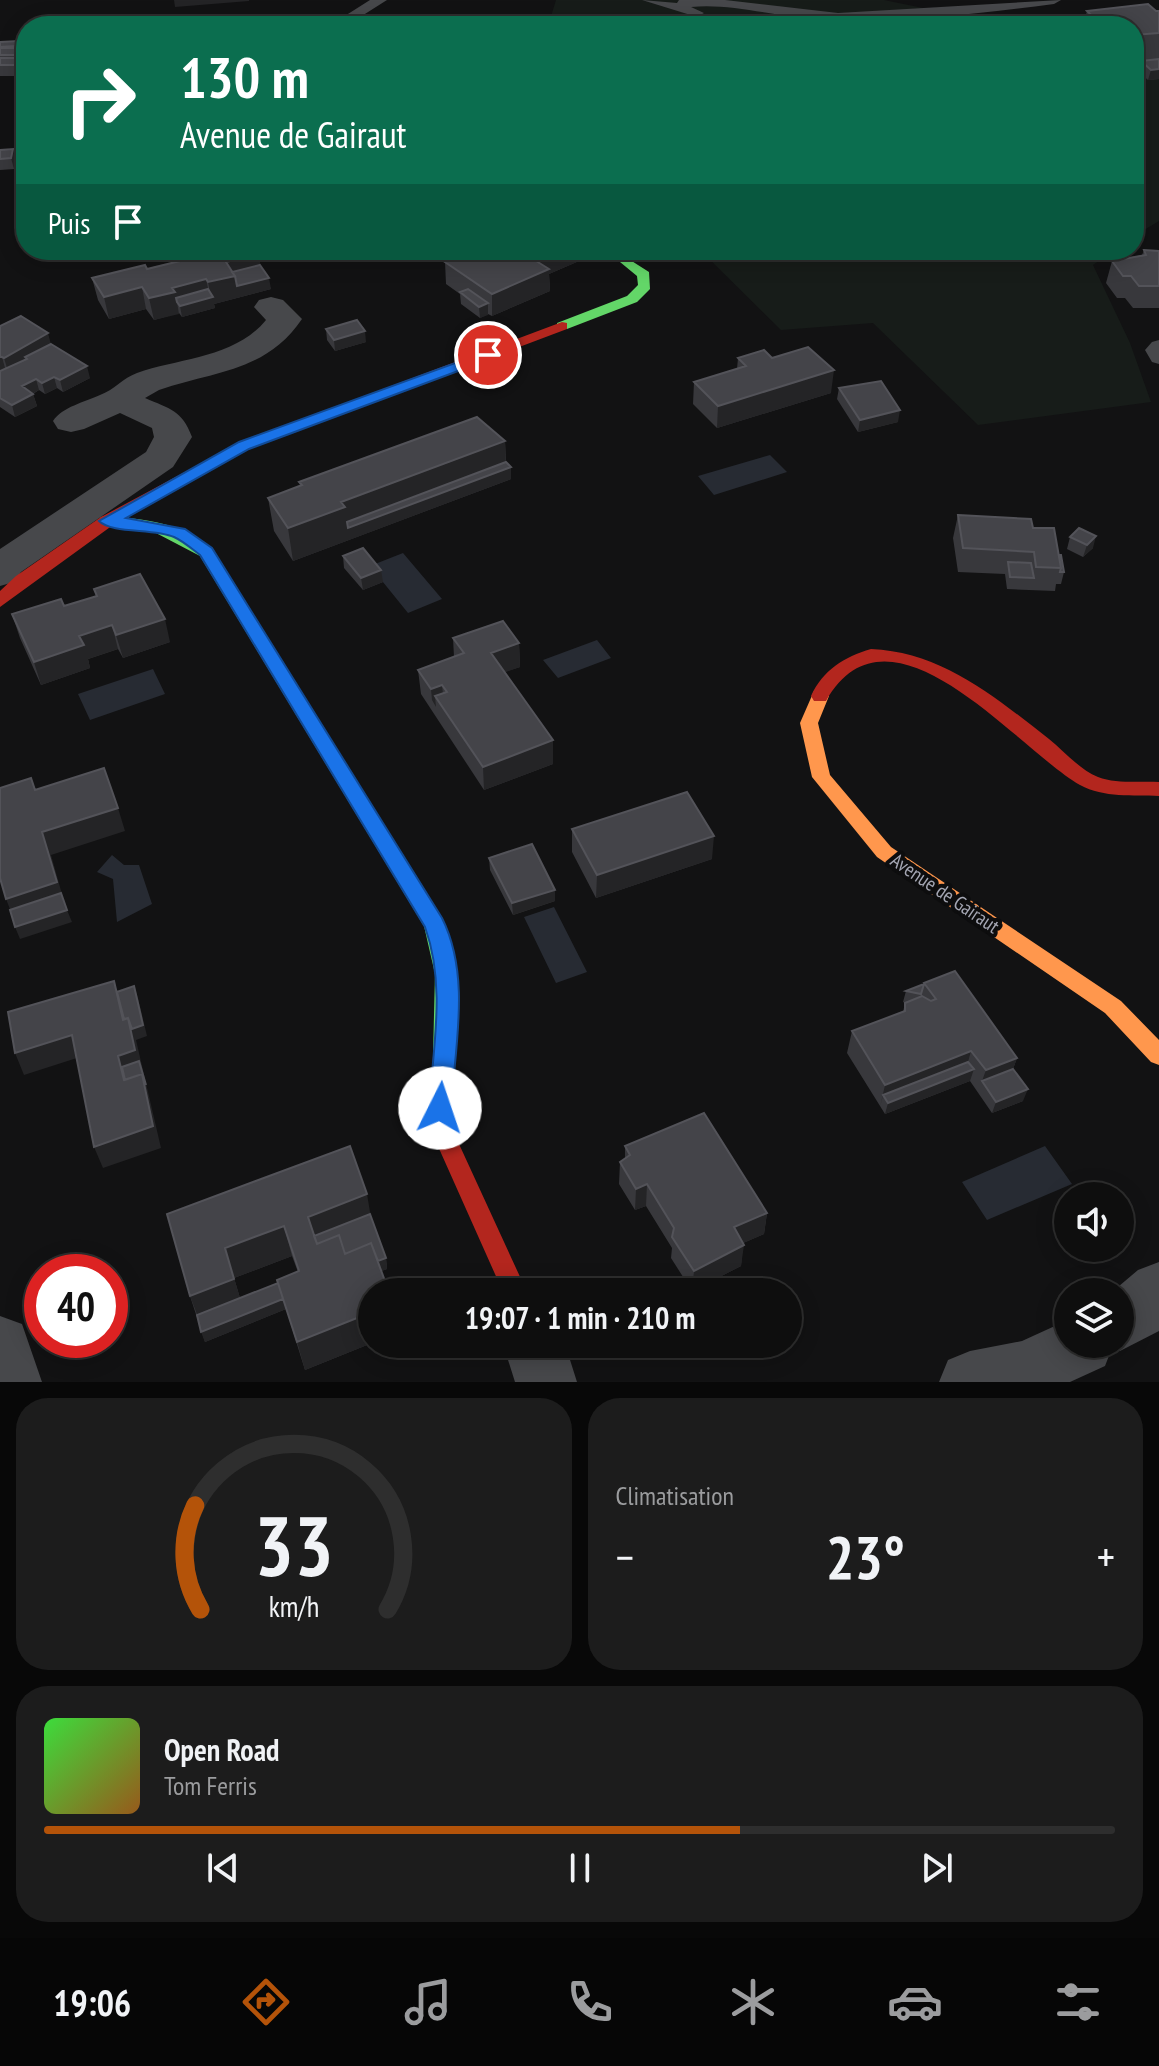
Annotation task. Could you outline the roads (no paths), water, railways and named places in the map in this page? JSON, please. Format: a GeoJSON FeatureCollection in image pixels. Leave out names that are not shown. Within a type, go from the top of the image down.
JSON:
{"type":"FeatureCollection","features":[{"type":"Feature","properties":{"kind":"street"},"geometry":{"type":"LineString","coordinates":[[0,601],[22,580],[107,521],[244,446],[632,299],[645,286],[644,275],[627,262]]}},
{"type":"Feature","properties":{"kind":"street"},"geometry":{"type":"LineString","coordinates":[[71,421],[120,400],[144,383],[249,352],[275,335],[285,319],[271,307]]}},
{"type":"Feature","properties":{"kind":"street"},"geometry":{"type":"LineString","coordinates":[[0,573],[7,563],[160,459],[173,437],[168,422],[120,400]]}},
{"type":"Feature","properties":{"kind":"street"},"geometry":{"type":"LineString","coordinates":[[107,521],[145,524],[179,533],[206,552],[434,924],[444,951],[449,980],[440,1108],[448,1144],[509,1278]]}},
{"type":"Feature","properties":{"kind":"street","name":"Avenue de Gairaut"},"geometry":{"type":"LineString","coordinates":[[1159,789],[1120,788],[1091,782],[963,683],[897,656],[871,655],[854,660],[826,681],[809,723],[821,777],[884,852],[1113,1007],[1159,1055]]}},
{"type":"Feature","properties":{"kind":"street"},"geometry":{"type":"LineString","coordinates":[[1134,1313],[1159,1291]]}},
{"type":"Feature","properties":{"kind":"street"},"geometry":{"type":"LineString","coordinates":[[0,1346],[11,1382]]}},
{"type":"Feature","properties":{"kind":"street"},"geometry":{"type":"LineString","coordinates":[[538,1358],[546,1382]]}},
{"type":"Feature","properties":{"kind":"street"},"geometry":{"type":"LineString","coordinates":[[970,1382],[1025,1371],[1054,1358]]}},
{"type":"Feature","properties":{"kind":"lane"},"geometry":{"type":"LineString","coordinates":[[353,16],[380,0]]}},
{"type":"Feature","properties":{"kind":"lane"},"geometry":{"type":"LineString","coordinates":[[649,0],[717,16]]}},
{"type":"Feature","properties":{"kind":"lane"},"geometry":{"type":"LineString","coordinates":[[859,16],[964,11],[1054,0]]}},
{"type":"Feature","properties":{"kind":"lane"},"geometry":{"type":"LineString","coordinates":[[684,10],[684,3],[705,1],[825,16]]}},
{"type":"Feature","properties":{"kind":"lane"},"geometry":{"type":"LineString","coordinates":[[1159,346],[1155,350],[1159,358]]}}]}
